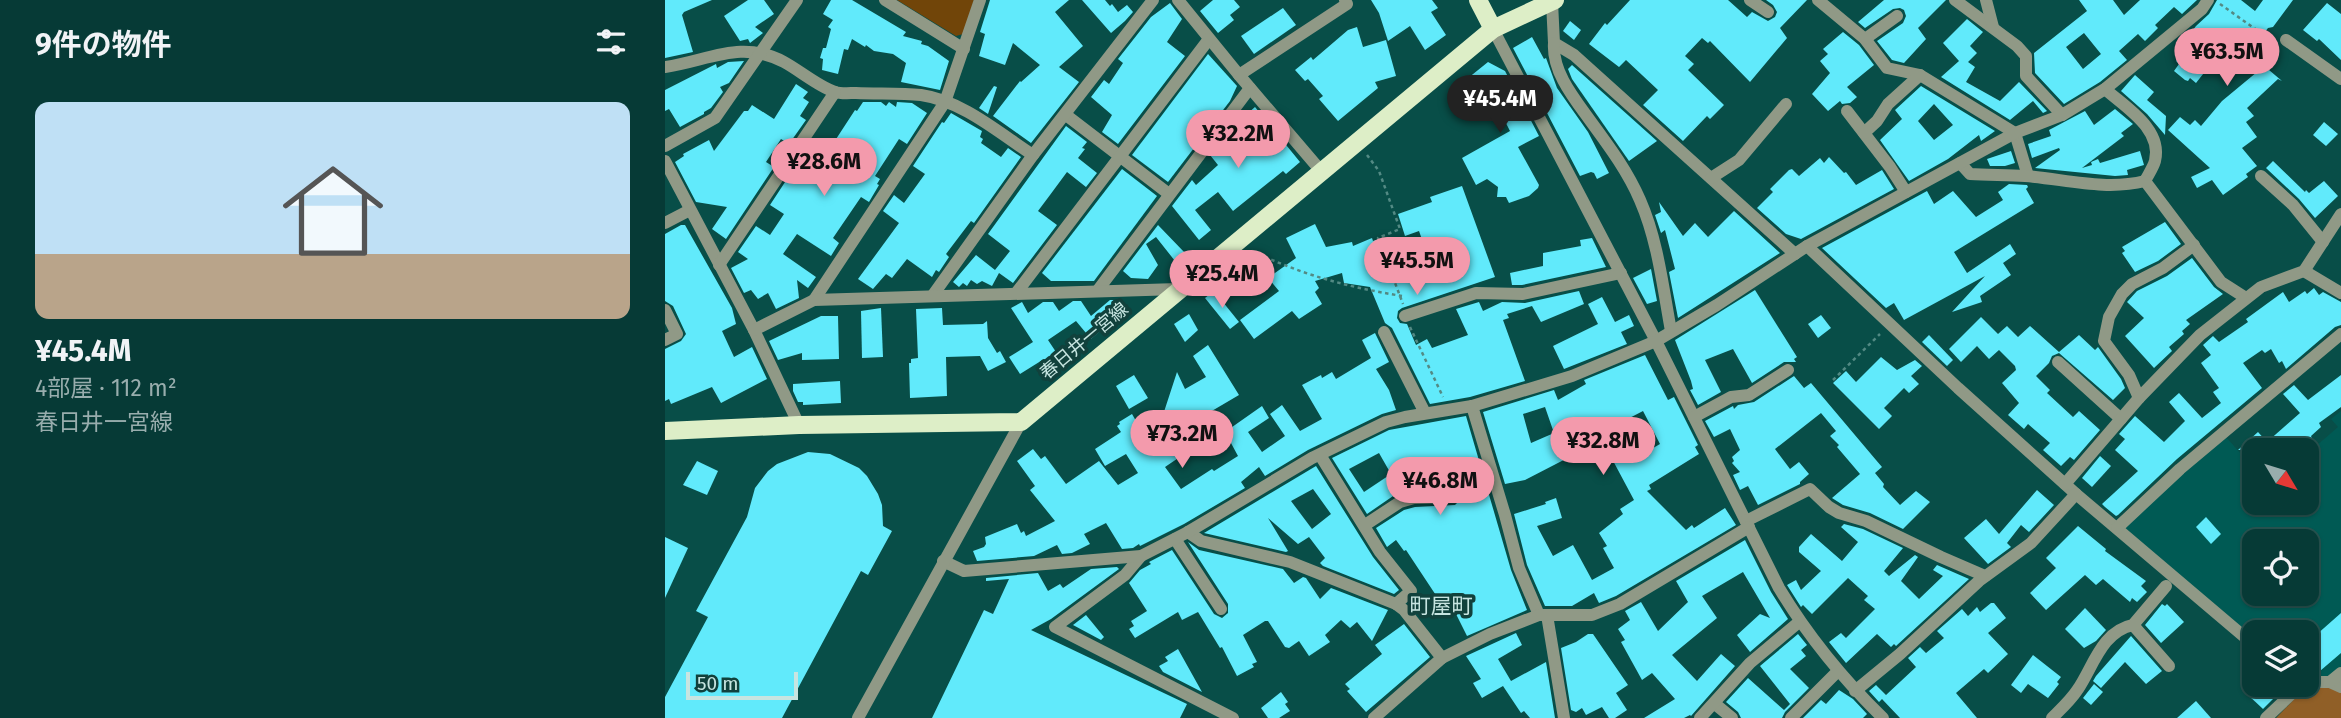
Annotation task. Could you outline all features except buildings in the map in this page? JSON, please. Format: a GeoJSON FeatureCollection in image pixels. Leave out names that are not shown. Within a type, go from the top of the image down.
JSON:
{"type":"FeatureCollection","features":[{"type":"Feature","properties":{"kind":"main road"},"geometry":{"type":"LineString","coordinates":[[1478,0],[1493,29]]}},
{"type":"Feature","properties":{"kind":"main road","name":"春日井一宮線"},"geometry":{"type":"LineString","coordinates":[[1021,422],[1493,29],[1553,1]]}},
{"type":"Feature","properties":{"kind":"main road"},"geometry":{"type":"LineString","coordinates":[[665,431],[800,425],[1021,422]]}},
{"type":"Feature","properties":{"kind":"street"},"geometry":{"type":"LineString","coordinates":[[665,146],[715,118],[797,0]]}},
{"type":"Feature","properties":{"kind":"street"},"geometry":{"type":"LineString","coordinates":[[885,0],[964,49]]}},
{"type":"Feature","properties":{"kind":"street"},"geometry":{"type":"LineString","coordinates":[[814,300],[945,102],[979,0]]}},
{"type":"Feature","properties":{"kind":"street"},"geometry":{"type":"LineString","coordinates":[[933,295],[1033,155],[1153,0]]}},
{"type":"Feature","properties":{"kind":"street"},"geometry":{"type":"LineString","coordinates":[[1178,0],[1321,171]]}},
{"type":"Feature","properties":{"kind":"street"},"geometry":{"type":"LineString","coordinates":[[1239,75],[1347,4],[1345,0]]}},
{"type":"Feature","properties":{"kind":"street"},"geometry":{"type":"LineString","coordinates":[[1750,0],[1768,12]]}},
{"type":"Feature","properties":{"kind":"street"},"geometry":{"type":"LineString","coordinates":[[1818,0],[1865,39],[1887,68],[1920,75],[2015,133],[2028,176]]}},
{"type":"Feature","properties":{"kind":"street"},"geometry":{"type":"LineString","coordinates":[[1955,0],[2017,46],[2026,56],[2026,76],[2062,115]]}},
{"type":"Feature","properties":{"kind":"street"},"geometry":{"type":"LineString","coordinates":[[1986,0],[1993,27]]}},
{"type":"Feature","properties":{"kind":"street"},"geometry":{"type":"LineString","coordinates":[[943,561],[964,571],[1141,556],[1188,532],[1320,455],[1386,422],[1472,406],[1572,376],[1656,341],[1717,306],[1807,246],[2015,133],[2062,115],[2105,89],[2202,9],[2208,0]]}},
{"type":"Feature","properties":{"kind":"street"},"geometry":{"type":"LineString","coordinates":[[1553,1],[1553,57],[1569,92],[1624,168],[1641,202],[1657,257],[1671,331]]}},
{"type":"Feature","properties":{"kind":"street"},"geometry":{"type":"LineString","coordinates":[[1865,39],[1897,16]]}},
{"type":"Feature","properties":{"kind":"street"},"geometry":{"type":"LineString","coordinates":[[1493,29],[1656,341],[1779,588],[1799,622],[1838,671],[1884,718]]}},
{"type":"Feature","properties":{"kind":"street"},"geometry":{"type":"LineString","coordinates":[[1017,292],[1209,38]]}},
{"type":"Feature","properties":{"kind":"street"},"geometry":{"type":"LineString","coordinates":[[2286,40],[2341,79]]}},
{"type":"Feature","properties":{"kind":"street"},"geometry":{"type":"LineString","coordinates":[[1554,43],[1574,55],[1795,254]]}},
{"type":"Feature","properties":{"kind":"street"},"geometry":{"type":"LineString","coordinates":[[665,67],[691,64],[710,55],[732,51],[761,52],[835,92],[921,95],[964,109],[1033,155]]}},
{"type":"Feature","properties":{"kind":"street"},"geometry":{"type":"LineString","coordinates":[[1864,133],[1877,121],[1888,104],[1920,75]]}},
{"type":"Feature","properties":{"kind":"street"},"geometry":{"type":"LineString","coordinates":[[1098,290],[1250,88]]}},
{"type":"Feature","properties":{"kind":"street"},"geometry":{"type":"LineString","coordinates":[[2105,89],[2149,128],[2155,143],[2155,160],[2145,181]]}},
{"type":"Feature","properties":{"kind":"street"},"geometry":{"type":"LineString","coordinates":[[719,265],[835,92]]}},
{"type":"Feature","properties":{"kind":"street"},"geometry":{"type":"LineString","coordinates":[[1711,178],[1739,160],[1786,104]]}},
{"type":"Feature","properties":{"kind":"street"},"geometry":{"type":"LineString","coordinates":[[1847,111],[1906,192]]}},
{"type":"Feature","properties":{"kind":"street"},"geometry":{"type":"LineString","coordinates":[[1066,115],[1169,194]]}},
{"type":"Feature","properties":{"kind":"street"},"geometry":{"type":"LineString","coordinates":[[665,161],[754,330],[800,425]]}},
{"type":"Feature","properties":{"kind":"street"},"geometry":{"type":"LineString","coordinates":[[1960,163],[1970,174],[2028,176],[2080,184],[2129,185],[2145,181]]}},
{"type":"Feature","properties":{"kind":"street"},"geometry":{"type":"LineString","coordinates":[[2262,176],[2293,205],[2323,242]]}},
{"type":"Feature","properties":{"kind":"street"},"geometry":{"type":"LineString","coordinates":[[2145,181],[2221,282],[2246,298]]}},
{"type":"Feature","properties":{"kind":"street"},"geometry":{"type":"LineString","coordinates":[[665,223],[690,210]]}},
{"type":"Feature","properties":{"kind":"street"},"geometry":{"type":"LineString","coordinates":[[2065,484],[2140,398],[2200,335],[2261,287],[2304,271],[2341,214]]}},
{"type":"Feature","properties":{"kind":"street"},"geometry":{"type":"LineString","coordinates":[[2140,398],[2129,375],[2103,341],[2109,317],[2122,294],[2132,284],[2162,268],[2193,245]]}},
{"type":"Feature","properties":{"kind":"street"},"geometry":{"type":"LineString","coordinates":[[1807,246],[2076,494],[2242,635]]}},
{"type":"Feature","properties":{"kind":"street"},"geometry":{"type":"LineString","coordinates":[[2304,271],[2341,293]]}},
{"type":"Feature","properties":{"kind":"street"},"geometry":{"type":"LineString","coordinates":[[1405,316],[1476,293],[1523,294],[1621,273]]}},
{"type":"Feature","properties":{"kind":"street"},"geometry":{"type":"LineString","coordinates":[[754,330],[814,300],[1178,289]]}},
{"type":"Feature","properties":{"kind":"street"},"geometry":{"type":"LineString","coordinates":[[665,310],[677,334],[665,340]]}},
{"type":"Feature","properties":{"kind":"street"},"geometry":{"type":"LineString","coordinates":[[1384,332],[1425,413]]}},
{"type":"Feature","properties":{"kind":"street"},"geometry":{"type":"LineString","coordinates":[[2117,528],[2180,469],[2341,334]]}},
{"type":"Feature","properties":{"kind":"street"},"geometry":{"type":"LineString","coordinates":[[2058,362],[2121,419]]}},
{"type":"Feature","properties":{"kind":"street"},"geometry":{"type":"LineString","coordinates":[[1694,417],[1731,397],[1749,395],[1788,370]]}},
{"type":"Feature","properties":{"kind":"street"},"geometry":{"type":"LineString","coordinates":[[1472,406],[1519,568],[1543,615],[1564,718]]}},
{"type":"Feature","properties":{"kind":"street"},"geometry":{"type":"LineString","coordinates":[[876,718],[860,715],[1021,422]]}},
{"type":"Feature","properties":{"kind":"street"},"geometry":{"type":"LineString","coordinates":[[1320,455],[1380,552],[1411,591],[1396,604]]}},
{"type":"Feature","properties":{"kind":"street"},"geometry":{"type":"LineString","coordinates":[[1374,718],[1442,658],[1490,634],[1543,615],[1592,615],[1620,604],[1747,524],[1810,489],[1839,513],[1866,521],[1985,576]]}},
{"type":"Feature","properties":{"kind":"street"},"geometry":{"type":"LineString","coordinates":[[1856,691],[1985,576],[2031,543],[2076,494]]}},
{"type":"Feature","properties":{"kind":"street"},"geometry":{"type":"LineString","coordinates":[[1365,525],[1400,502],[1414,498],[1451,497]]}},
{"type":"Feature","properties":{"kind":"street"},"geometry":{"type":"LineString","coordinates":[[1188,532],[1201,541],[1290,562],[1396,604],[1404,610],[1442,658]]}},
{"type":"Feature","properties":{"kind":"street"},"geometry":{"type":"LineString","coordinates":[[1175,539],[1221,609]]}},
{"type":"Feature","properties":{"kind":"street"},"geometry":{"type":"LineString","coordinates":[[1141,556],[1125,575],[1055,627],[1234,718]]}},
{"type":"Feature","properties":{"kind":"street"},"geometry":{"type":"LineString","coordinates":[[2052,718],[2078,689],[2094,659],[2109,639],[2125,626],[2133,625],[2166,586]]}},
{"type":"Feature","properties":{"kind":"street"},"geometry":{"type":"LineString","coordinates":[[1700,718],[1750,663],[1799,622]]}},
{"type":"Feature","properties":{"kind":"street"},"geometry":{"type":"LineString","coordinates":[[2133,625],[2169,666]]}},
{"type":"Feature","properties":{"kind":"street"},"geometry":{"type":"LineString","coordinates":[[1791,718],[1838,671]]}},
{"type":"Feature","properties":{"kind":"street"},"geometry":{"type":"LineString","coordinates":[[2335,685],[2341,673]]}},
{"type":"Feature","properties":{"kind":"street"},"geometry":{"type":"LineString","coordinates":[[2266,718],[2289,697]]}},
{"type":"Feature","properties":{"kind":"street"},"geometry":{"type":"LineString","coordinates":[[1715,704],[1732,718]]}},
{"type":"Feature","properties":{"kind":"path"},"geometry":{"type":"LineString","coordinates":[[2215,0],[2268,38],[2286,40]]}},
{"type":"Feature","properties":{"kind":"path"},"geometry":{"type":"LineString","coordinates":[[1357,142],[1379,171],[1400,229],[1378,238],[1402,296],[1405,316],[1449,410]]}},
{"type":"Feature","properties":{"kind":"path"},"geometry":{"type":"LineString","coordinates":[[1235,242],[1310,276],[1402,296]]}},
{"type":"Feature","properties":{"kind":"path"},"geometry":{"type":"LineString","coordinates":[[1833,380],[1882,331]]}},
{"type":"Feature","properties":{"kind":"shaded area"},"geometry":{"type":"Polygon","coordinates":[[[897,0],[974,0],[963,34],[956,36],[897,0]]]}},
{"type":"Feature","properties":{"kind":"shaded area"},"geometry":{"type":"Polygon","coordinates":[[[2341,411],[2341,668],[2330,676],[2319,677],[2319,620],[2242,620],[2242,628],[2125,529],[2124,523],[2225,436],[2242,455],[2242,515],[2319,515],[2319,444],[2338,427],[2331,419],[2341,411]]]}},
{"type":"Feature","properties":{"kind":"shaded area"},"geometry":{"type":"Polygon","coordinates":[[[2330,687],[2341,693],[2341,718],[2276,718],[2296,697],[2319,697],[2319,688],[2330,687]]]}},
{"type":"Feature","properties":{"kind":"district","name":"町屋町"},"geometry":{"type":"Point","coordinates":[1441,606]}}]}
